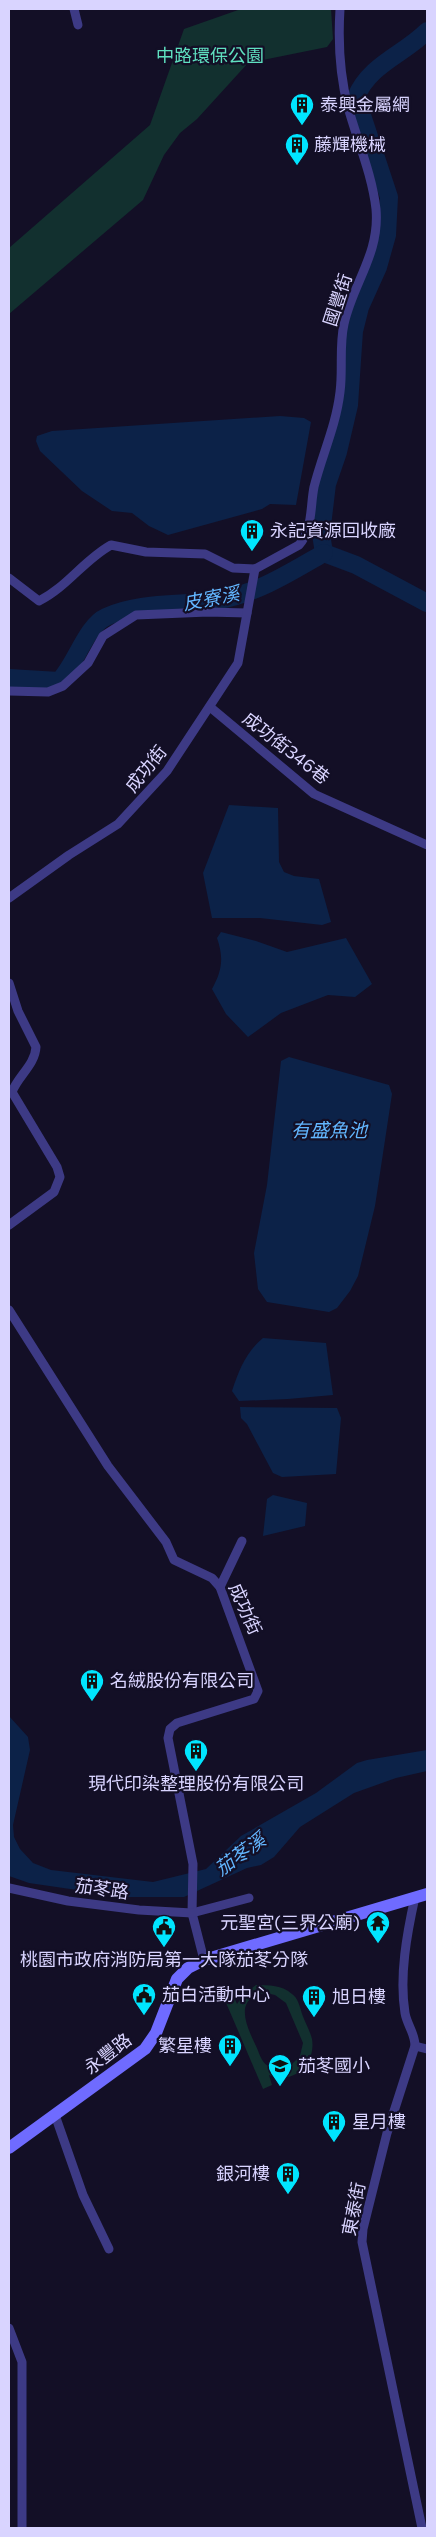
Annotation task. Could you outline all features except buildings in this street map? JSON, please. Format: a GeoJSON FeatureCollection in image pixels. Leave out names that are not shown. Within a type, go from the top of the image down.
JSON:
{"type":"FeatureCollection","features":[{"type":"Feature","properties":{"kind":"street"},"geometry":{"type":"LineString","coordinates":[[74,9],[78,25]]}},
{"type":"Feature","properties":{"kind":"street","name":"國豐街"},"geometry":{"type":"LineString","coordinates":[[254,572],[300,545],[304,540],[309,525],[315,486],[335,421],[340,391],[343,326],[348,309],[374,248],[376,209],[372,187],[348,104],[340,51],[340,9]]}},
{"type":"Feature","properties":{"kind":"street"},"geometry":{"type":"LineString","coordinates":[[9,578],[39,601],[54,594],[97,552],[110,545],[146,552],[205,554],[233,568],[254,572]]}},
{"type":"Feature","properties":{"kind":"street","name":"成功街"},"geometry":{"type":"LineString","coordinates":[[9,898],[69,855],[118,824],[167,772],[238,663],[254,572]]}},
{"type":"Feature","properties":{"kind":"street"},"geometry":{"type":"LineString","coordinates":[[9,691],[48,692],[63,686],[88,663],[103,636],[136,615],[208,612],[247,613]]}},
{"type":"Feature","properties":{"kind":"street","name":"成功街346巷"},"geometry":{"type":"LineString","coordinates":[[210,708],[314,794],[427,845]]}},
{"type":"Feature","properties":{"kind":"street"},"geometry":{"type":"LineString","coordinates":[[9,983],[18,1011],[36,1047],[32,1062],[15,1084],[12,1092],[57,1168],[60,1177],[54,1192],[9,1225]]}},
{"type":"Feature","properties":{"kind":"street","name":"成功街"},"geometry":{"type":"LineString","coordinates":[[9,1310],[108,1466],[166,1542],[174,1560],[212,1578],[220,1587],[258,1691],[254,1698],[177,1722],[170,1729],[168,1738],[192,1870],[192,1913]]}},
{"type":"Feature","properties":{"kind":"street"},"geometry":{"type":"LineString","coordinates":[[220,1587],[242,1542]]}},
{"type":"Feature","properties":{"kind":"street","name":"茄苳路"},"geometry":{"type":"LineString","coordinates":[[9,1888],[68,1901],[139,1910],[192,1913],[249,1898]]}},
{"type":"Feature","properties":{"kind":"street"},"geometry":{"type":"LineString","coordinates":[[421,1896],[407,1943],[404,1986],[405,2014],[415,2038],[415,2046],[427,2049]]}},
{"type":"Feature","properties":{"kind":"street","name":"永豐路"},"geometry":{"type":"LineString","coordinates":[[9,2148],[145,2048],[156,2033],[177,1980],[188,1968],[204,1960],[421,1896]]}},
{"type":"Feature","properties":{"kind":"street"},"geometry":{"type":"LineString","coordinates":[[192,1913],[204,1960]]}},
{"type":"Feature","properties":{"kind":"street","name":"東泰街"},"geometry":{"type":"LineString","coordinates":[[415,2046],[387,2133],[363,2229],[362,2242],[422,2528]]}},
{"type":"Feature","properties":{"kind":"street"},"geometry":{"type":"LineString","coordinates":[[55,2115],[83,2195],[109,2249]]}},
{"type":"Feature","properties":{"kind":"street"},"geometry":{"type":"LineString","coordinates":[[9,2328],[22,2362],[22,2528]]}},
{"type":"Feature","properties":{"kind":"green space","name":"中路環保公園"},"geometry":{"type":"Polygon","coordinates":[[[241,9],[331,9],[333,39],[327,47],[248,63],[197,119],[180,133],[164,155],[143,200],[9,314],[9,248],[150,125],[184,29],[241,9]]]}},
{"type":"Feature","properties":{"kind":"green space"},"geometry":{"type":"Polygon","coordinates":[[[256,1985],[275,1986],[288,1991],[294,1996],[300,2006],[312,2039],[312,2048],[307,2064],[295,2075],[278,2077],[269,2075],[272,2085],[263,2089],[224,1998],[233,1995],[237,2004],[244,1994],[256,1985]],[[266,1993],[249,2000],[245,2014],[246,2022],[260,2057],[264,2062],[273,2068],[288,2068],[300,2056],[303,2043],[286,2003],[275,1995],[266,1993]]]}},
{"type":"Feature","properties":{"kind":"water"},"geometry":{"type":"Polygon","coordinates":[[[280,416],[304,418],[311,422],[296,505],[270,504],[262,509],[168,535],[149,526],[132,513],[112,511],[82,491],[40,451],[36,441],[37,436],[52,431],[280,416]]]}},
{"type":"Feature","properties":{"kind":"water"},"geometry":{"type":"Polygon","coordinates":[[[229,805],[278,808],[279,862],[284,872],[294,876],[319,879],[331,922],[322,925],[260,918],[212,918],[203,873],[229,805]]]}},
{"type":"Feature","properties":{"kind":"water"},"geometry":{"type":"Polygon","coordinates":[[[221,932],[256,941],[287,952],[346,938],[372,984],[355,997],[328,995],[281,1013],[248,1037],[226,1014],[212,989],[221,964],[221,952],[217,938],[221,932]]]}},
{"type":"Feature","properties":{"kind":"water","name":"有盛魚池"},"geometry":{"type":"Polygon","coordinates":[[[289,1057],[389,1085],[392,1094],[375,1206],[358,1276],[350,1291],[337,1308],[329,1312],[267,1302],[258,1289],[254,1253],[267,1185],[281,1061],[289,1057]]]}},
{"type":"Feature","properties":{"kind":"water"},"geometry":{"type":"Polygon","coordinates":[[[263,1338],[326,1343],[333,1395],[239,1401],[232,1391],[237,1376],[252,1349],[263,1338]]]}},
{"type":"Feature","properties":{"kind":"water"},"geometry":{"type":"Polygon","coordinates":[[[240,1407],[337,1408],[341,1418],[336,1474],[282,1477],[273,1473],[247,1424],[241,1418],[240,1407]]]}},
{"type":"Feature","properties":{"kind":"water"},"geometry":{"type":"Polygon","coordinates":[[[273,1495],[307,1503],[305,1526],[263,1536],[267,1499],[273,1495]]]}},
{"type":"Feature","properties":{"kind":"water","name":"茄苳溪"},"geometry":{"type":"Polygon","coordinates":[[[9,1716],[28,1737],[30,1750],[13,1825],[14,1837],[20,1849],[33,1863],[51,1870],[153,1882],[206,1869],[241,1836],[316,1793],[357,1763],[427,1750],[427,1771],[396,1778],[354,1793],[300,1827],[274,1857],[261,1865],[247,1868],[184,1897],[125,1897],[29,1883],[9,1876],[9,1716]]]}},
{"type":"Feature","properties":{"kind":"waterway"},"geometry":{"type":"LineString","coordinates":[[324,553],[321,534],[327,484],[338,452],[349,405],[354,331],[360,307],[378,267],[387,235],[389,197],[356,97],[362,86],[378,68],[427,31]]}},
{"type":"Feature","properties":{"kind":"waterway","name":"皮寮溪"},"geometry":{"type":"LineString","coordinates":[[324,553],[356,565],[427,603]]}},
{"type":"Feature","properties":{"kind":"waterway","name":"皮寮溪"},"geometry":{"type":"LineString","coordinates":[[9,678],[59,681],[92,629],[106,617],[133,608],[206,602],[234,597],[274,581],[324,553]]}},
{"type":"Feature","properties":{"kind":"place","name":"泰興金屬網"},"geometry":{"type":"Point","coordinates":[302,126]}},
{"type":"Feature","properties":{"kind":"place","name":"藤輝機械"},"geometry":{"type":"Point","coordinates":[297,166]}},
{"type":"Feature","properties":{"kind":"place","name":"永記資源回收廠"},"geometry":{"type":"Point","coordinates":[252,552]}},
{"type":"Feature","properties":{"kind":"place","name":"名絨股份有限公司"},"geometry":{"type":"Point","coordinates":[92,1702]}},
{"type":"Feature","properties":{"kind":"place","name":"現代印染整理股份有限公司"},"geometry":{"type":"Point","coordinates":[196,1772]}},
{"type":"Feature","properties":{"kind":"place","name":"元聖宮(三界公廟)"},"geometry":{"type":"Point","coordinates":[378,1944]}},
{"type":"Feature","properties":{"kind":"place","name":"桃園市政府消防局第一大隊茄苳分隊"},"geometry":{"type":"Point","coordinates":[164,1948]}},
{"type":"Feature","properties":{"kind":"place","name":"茄白活動中心"},"geometry":{"type":"Point","coordinates":[144,2016]}},
{"type":"Feature","properties":{"kind":"place","name":"旭日樓"},"geometry":{"type":"Point","coordinates":[314,2018]}},
{"type":"Feature","properties":{"kind":"place","name":"繁星樓"},"geometry":{"type":"Point","coordinates":[230,2067]}},
{"type":"Feature","properties":{"kind":"place","name":"茄苳國小"},"geometry":{"type":"Point","coordinates":[280,2087]}},
{"type":"Feature","properties":{"kind":"place","name":"星月樓"},"geometry":{"type":"Point","coordinates":[334,2143]}},
{"type":"Feature","properties":{"kind":"place","name":"銀河樓"},"geometry":{"type":"Point","coordinates":[288,2195]}}]}
